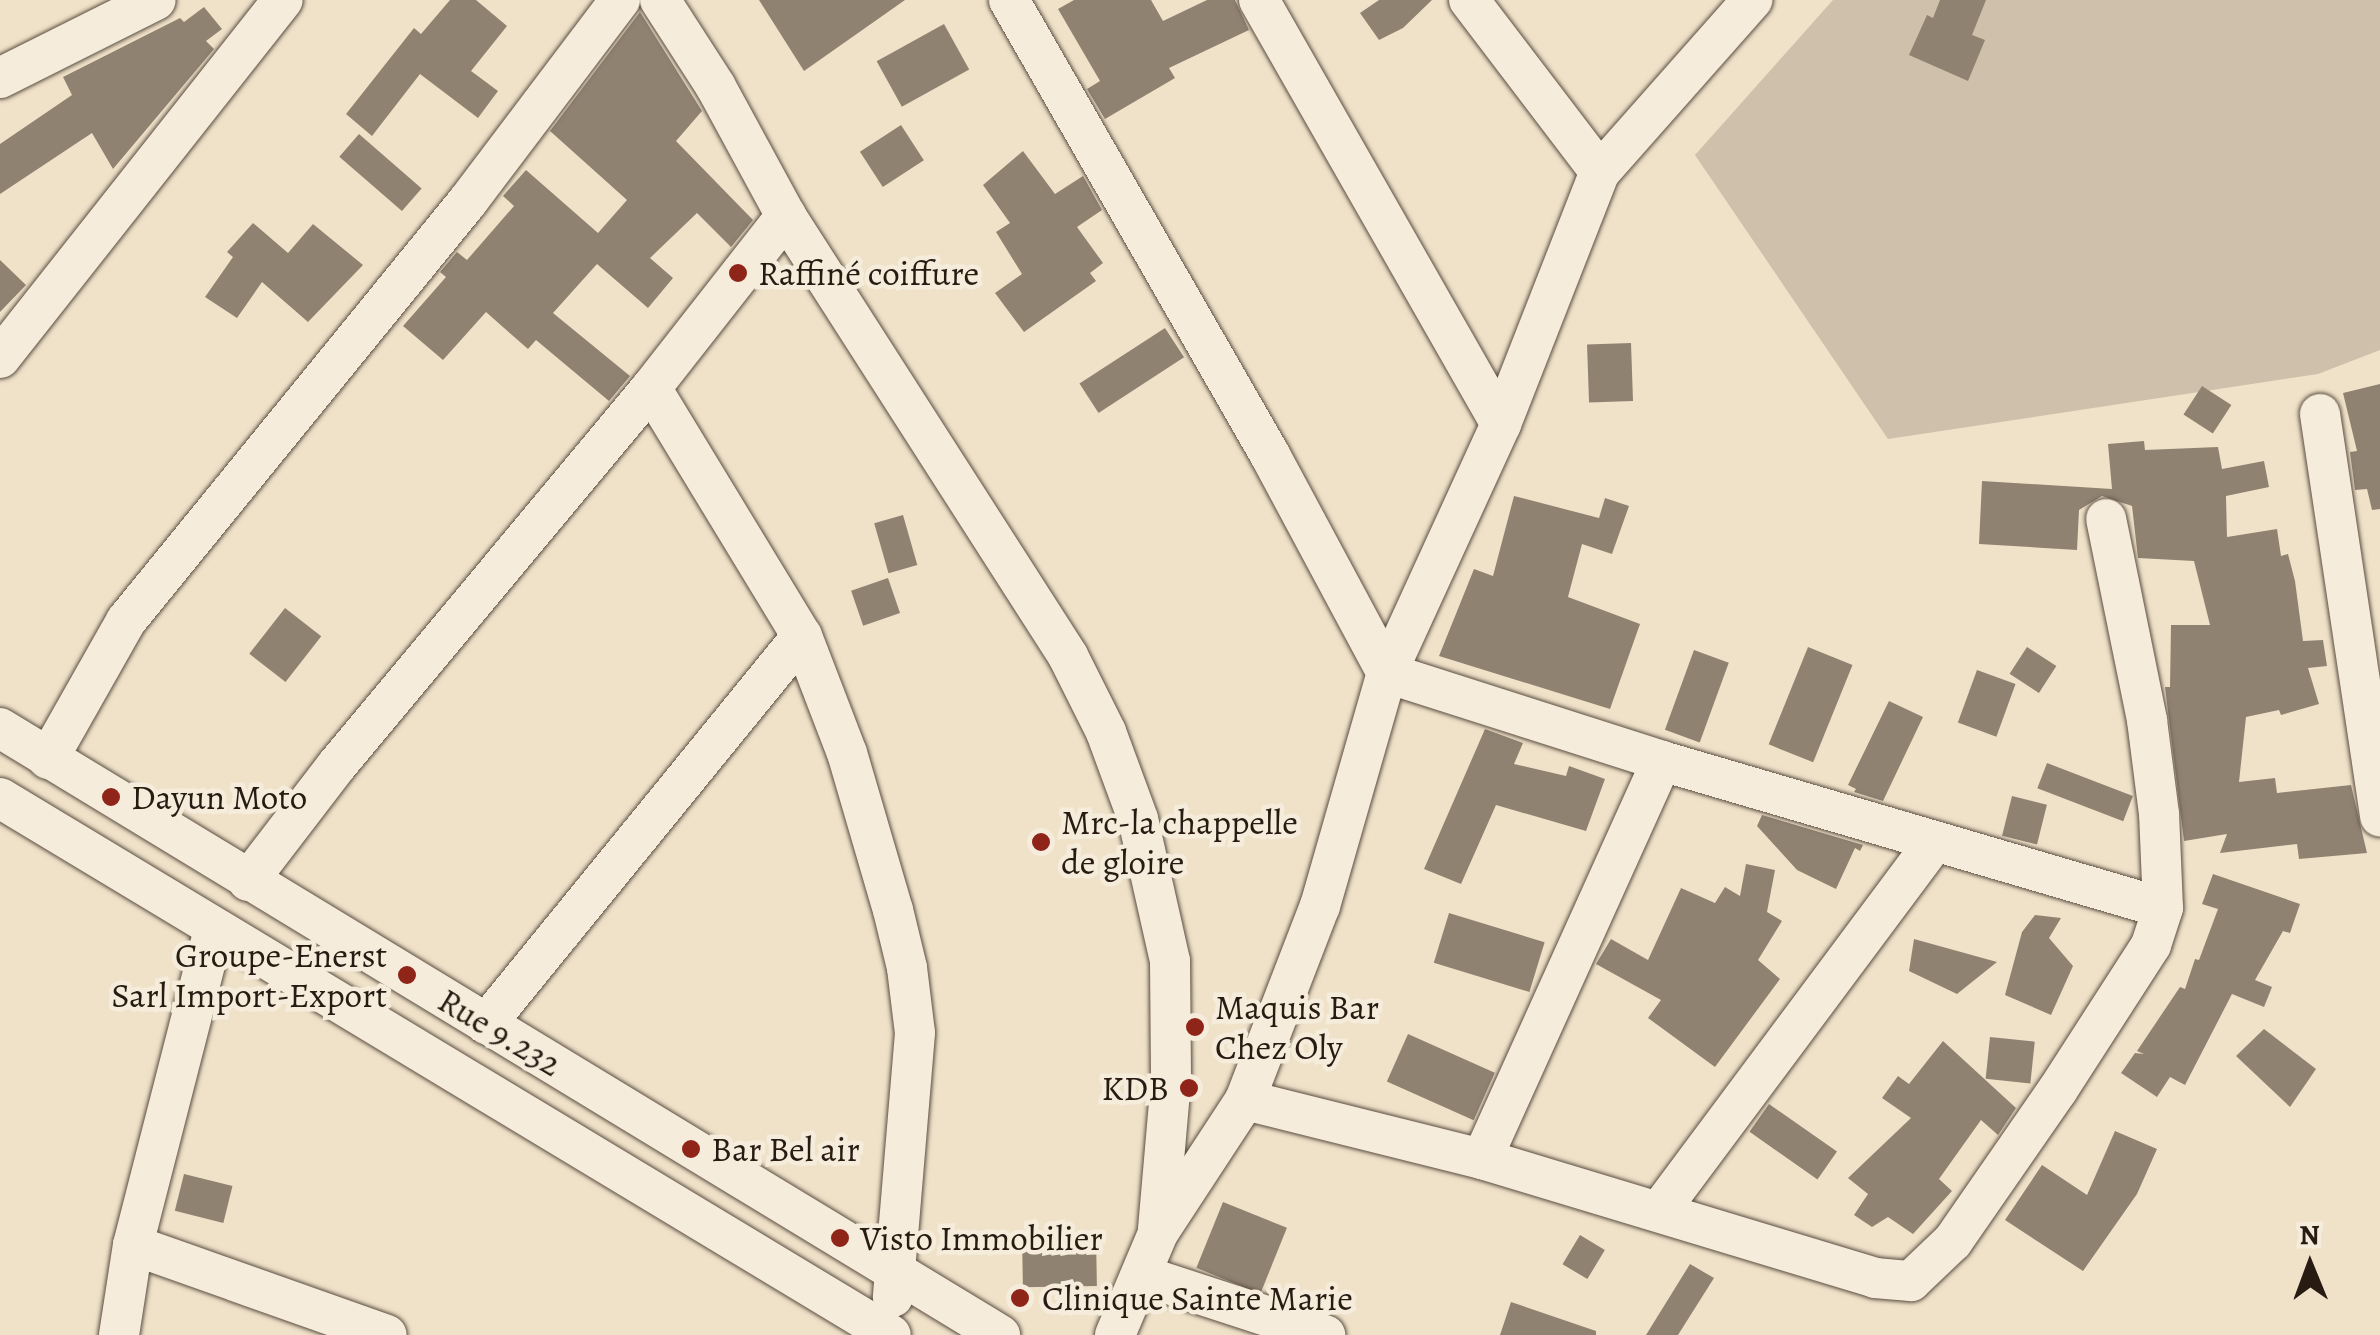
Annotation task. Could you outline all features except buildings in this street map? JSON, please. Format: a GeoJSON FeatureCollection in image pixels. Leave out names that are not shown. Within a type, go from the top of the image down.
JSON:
{"type":"FeatureCollection","features":[{"type":"Feature","properties":{"kind":"street"},"geometry":{"type":"LineString","coordinates":[[0,78],[156,0]]}},
{"type":"Feature","properties":{"kind":"street"},"geometry":{"type":"LineString","coordinates":[[0,358],[284,0]]}},
{"type":"Feature","properties":{"kind":"street"},"geometry":{"type":"LineString","coordinates":[[48,759],[126,621],[468,201],[620,0]]}},
{"type":"Feature","properties":{"kind":"street"},"geometry":{"type":"LineString","coordinates":[[660,0],[716,87],[786,216],[1068,656],[1106,732],[1138,818],[1170,960],[1171,1080],[1158,1233]]}},
{"type":"Feature","properties":{"kind":"street"},"geometry":{"type":"LineString","coordinates":[[1009,0],[1270,455],[1386,673],[1662,761],[2163,908]]}},
{"type":"Feature","properties":{"kind":"street"},"geometry":{"type":"LineString","coordinates":[[1259,0],[1501,424]]}},
{"type":"Feature","properties":{"kind":"street"},"geometry":{"type":"LineString","coordinates":[[1469,0],[1600,172]]}},
{"type":"Feature","properties":{"kind":"street"},"geometry":{"type":"LineString","coordinates":[[1115,1335],[1158,1233],[1245,1100],[1320,906],[1386,673],[1501,424],[1600,172],[1752,0]]}},
{"type":"Feature","properties":{"kind":"street"},"geometry":{"type":"LineString","coordinates":[[248,881],[336,764],[652,388],[786,216]]}},
{"type":"Feature","properties":{"kind":"street"},"geometry":{"type":"LineString","coordinates":[[652,388],[802,636],[847,753],[907,968],[915,1032],[898,1276],[887,1334]]}},
{"type":"Feature","properties":{"kind":"street"},"geometry":{"type":"LineString","coordinates":[[2320,414],[2380,817]]}},
{"type":"Feature","properties":{"kind":"street"},"geometry":{"type":"LineString","coordinates":[[1245,1100],[1482,1159],[1875,1278],[1911,1281],[1953,1242],[2057,1091],[2151,945],[2163,908],[2160,814],[2147,720],[2106,519]]}},
{"type":"Feature","properties":{"kind":"street"},"geometry":{"type":"LineString","coordinates":[[486,1024],[802,636]]}},
{"type":"Feature","properties":{"kind":"street","name":"Rue 9.232"},"geometry":{"type":"LineString","coordinates":[[0,728],[1000,1335]]}},
{"type":"Feature","properties":{"kind":"street"},"geometry":{"type":"LineString","coordinates":[[1482,1159],[1662,761]]}},
{"type":"Feature","properties":{"kind":"street","name":"Rue 9.232"},"geometry":{"type":"LineString","coordinates":[[0,798],[102,855],[214,930],[887,1334]]}},
{"type":"Feature","properties":{"kind":"street"},"geometry":{"type":"LineString","coordinates":[[1660,1210],[1935,840]]}},
{"type":"Feature","properties":{"kind":"street"},"geometry":{"type":"LineString","coordinates":[[119,1335],[132,1244],[214,930]]}},
{"type":"Feature","properties":{"kind":"street"},"geometry":{"type":"LineString","coordinates":[[132,1244],[387,1335]]}},
{"type":"Feature","properties":{"kind":"street"},"geometry":{"type":"LineString","coordinates":[[1141,1275],[1325,1335]]}},
{"type":"Feature","properties":{"kind":"shaded area"},"geometry":{"type":"Polygon","coordinates":[[[1833,0],[2380,0],[2380,350],[2318,374],[1888,439],[1695,155],[1833,0]]]}},
{"type":"Feature","properties":{"kind":"place","name":"Raffiné coiffure"},"geometry":{"type":"Point","coordinates":[738,273]}},
{"type":"Feature","properties":{"kind":"place","name":"Dayun Moto"},"geometry":{"type":"Point","coordinates":[111,797]}},
{"type":"Feature","properties":{"kind":"place","name":"Mrc-la chappelle de gloire"},"geometry":{"type":"Point","coordinates":[1041,842]}},
{"type":"Feature","properties":{"kind":"place","name":"Groupe-Enerst Sarl Import-Export"},"geometry":{"type":"Point","coordinates":[407,975]}},
{"type":"Feature","properties":{"kind":"place","name":"Maquis Bar Chez Oly"},"geometry":{"type":"Point","coordinates":[1195,1027]}},
{"type":"Feature","properties":{"kind":"place","name":"KDB"},"geometry":{"type":"Point","coordinates":[1189,1088]}},
{"type":"Feature","properties":{"kind":"place","name":"Bar Bel air"},"geometry":{"type":"Point","coordinates":[691,1149]}},
{"type":"Feature","properties":{"kind":"place","name":"Visto Immobilier"},"geometry":{"type":"Point","coordinates":[840,1238]}},
{"type":"Feature","properties":{"kind":"place","name":"Clinique Sainte Marie"},"geometry":{"type":"Point","coordinates":[1020,1298]}}]}
